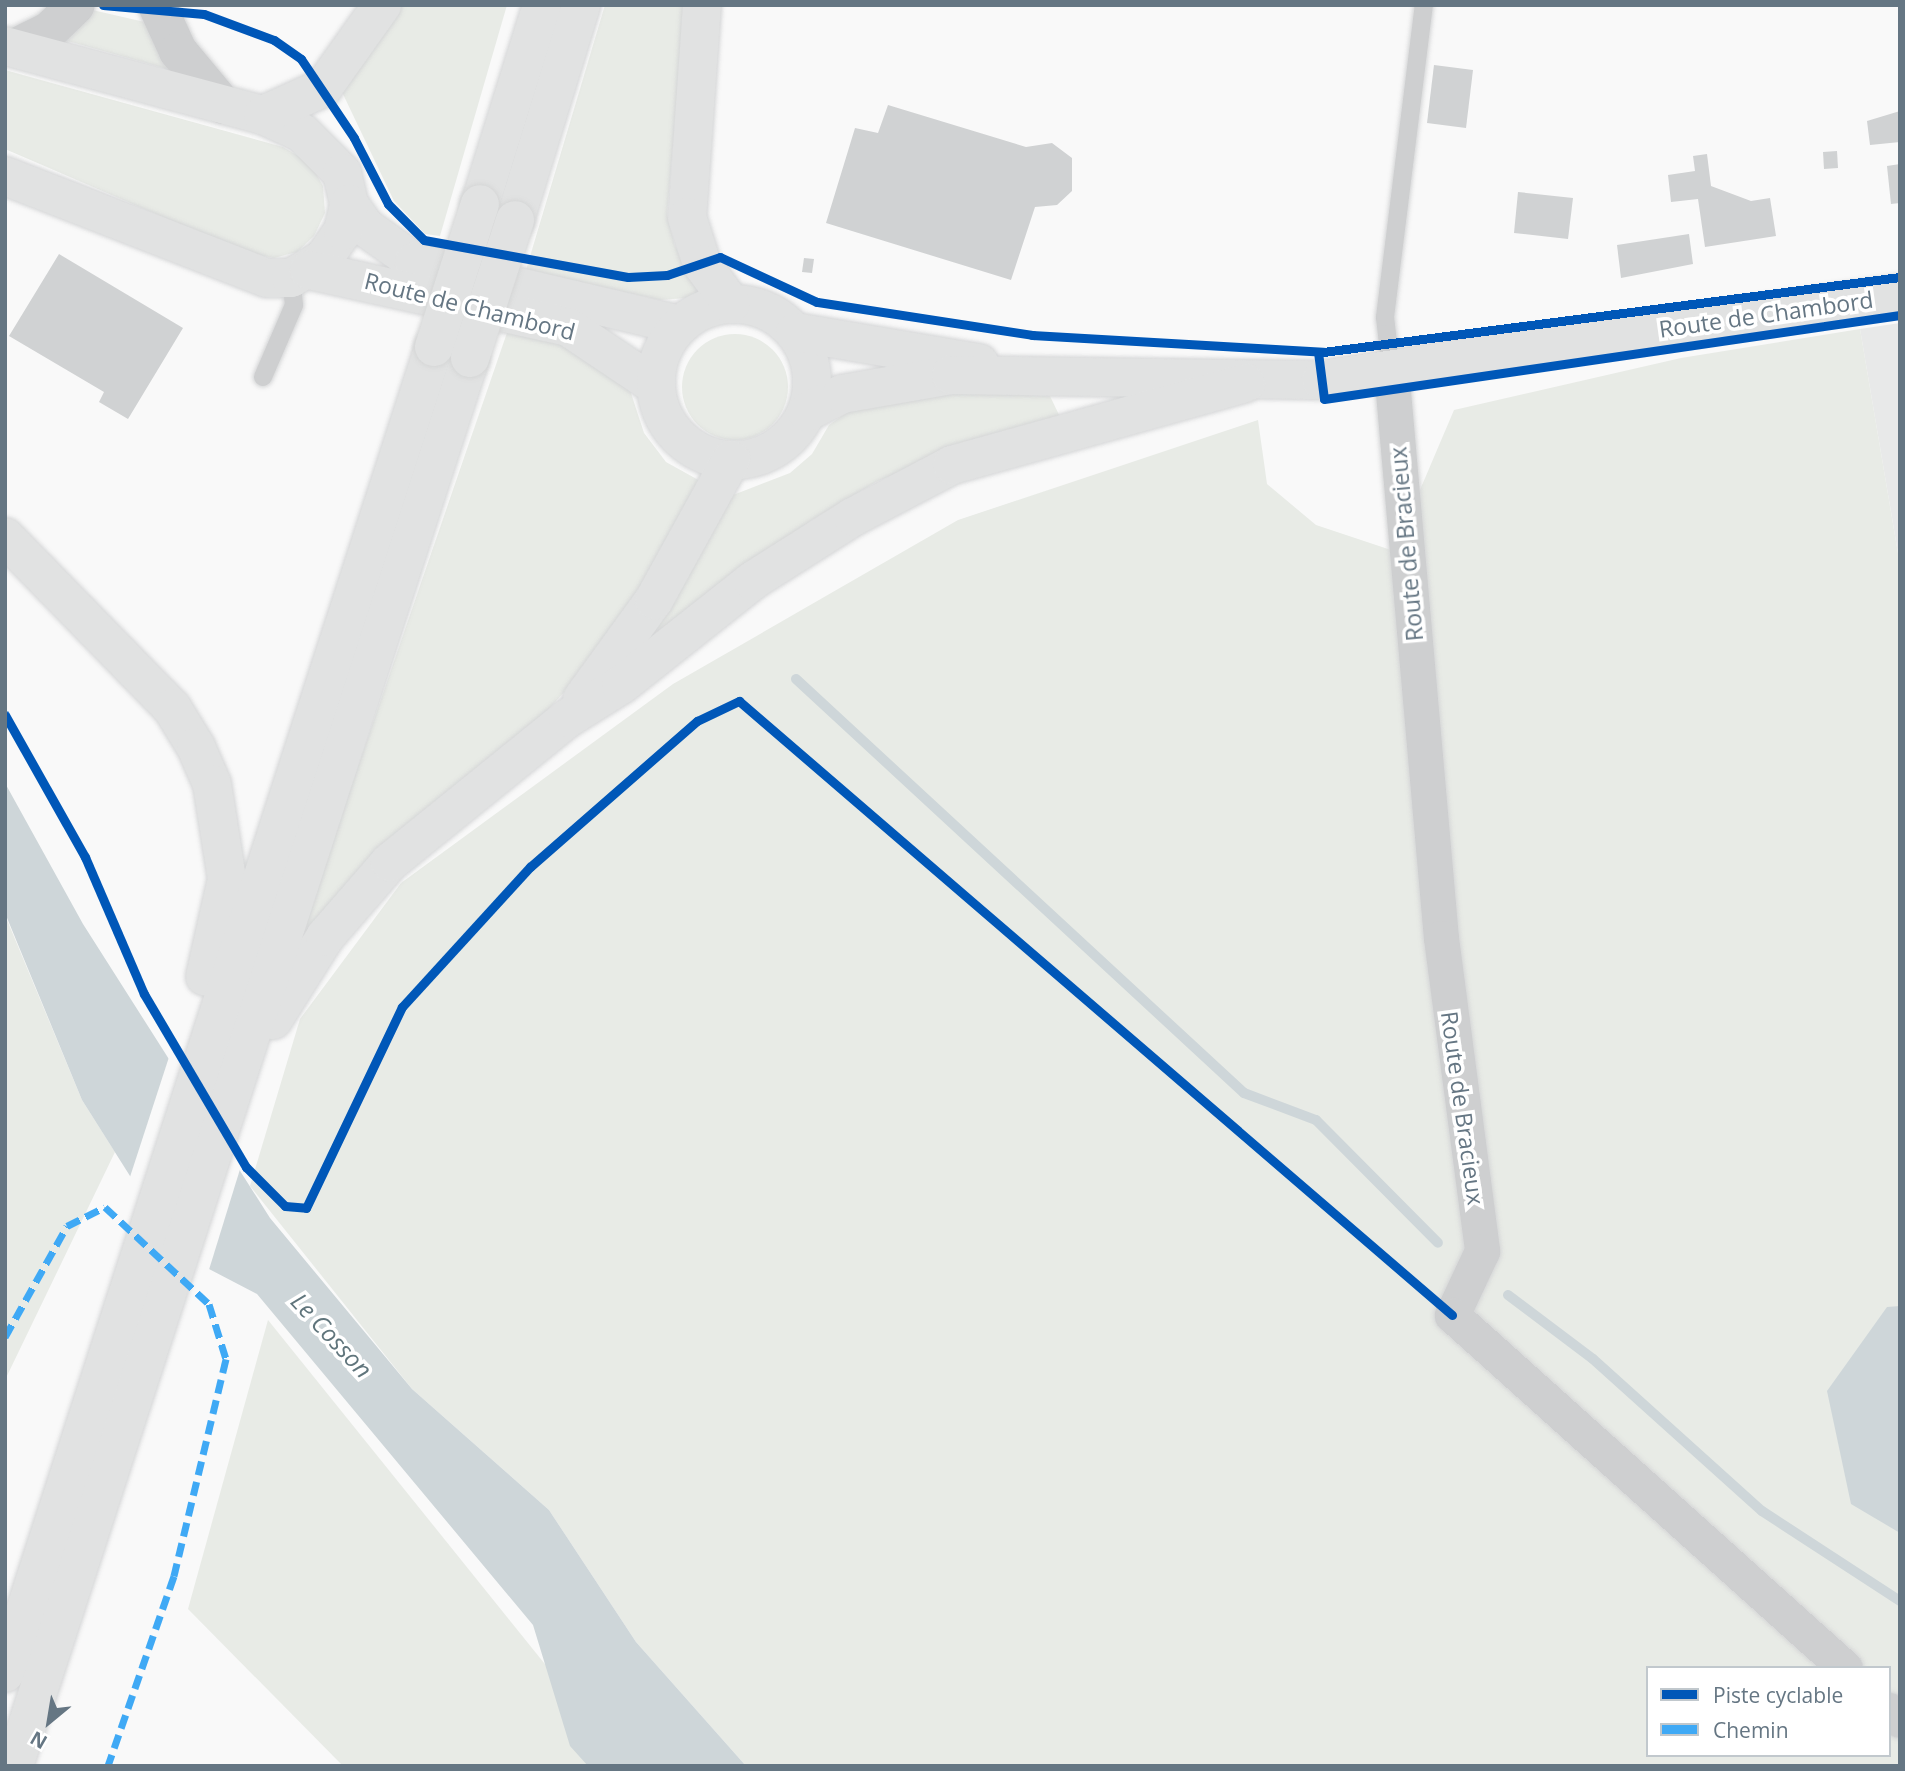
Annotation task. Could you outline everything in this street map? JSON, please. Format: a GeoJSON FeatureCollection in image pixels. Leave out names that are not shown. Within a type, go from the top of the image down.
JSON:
{"type":"FeatureCollection","features":[{"type":"Feature","properties":{"kind":"main road"},"geometry":{"type":"LineString","coordinates":[[263,115],[323,88],[382,5]]}},
{"type":"Feature","properties":{"kind":"main road"},"geometry":{"type":"LineString","coordinates":[[5,1673],[136,1254],[480,204],[542,5]]}},
{"type":"Feature","properties":{"kind":"main road"},"geometry":{"type":"LineString","coordinates":[[14,1766],[168,1299],[515,220],[581,5]]}},
{"type":"Feature","properties":{"kind":"main road"},"geometry":{"type":"LineString","coordinates":[[702,5],[687,217],[702,264],[732,304]]}},
{"type":"Feature","properties":{"kind":"main road"},"geometry":{"type":"LineString","coordinates":[[10,47],[263,115],[324,152],[342,173],[349,204],[343,230],[300,274]]}},
{"type":"Feature","properties":{"kind":"main road","name":"Route de Chambord"},"geometry":{"type":"LineString","coordinates":[[5,176],[239,272],[300,274],[568,327],[656,386]]}},
{"type":"Feature","properties":{"kind":"main road"},"geometry":{"type":"LineString","coordinates":[[349,204],[386,246],[414,262],[680,325],[732,304],[777,316],[795,332],[812,370],[807,412]]}},
{"type":"Feature","properties":{"kind":"main road","name":"Route de Chambord"},"geometry":{"type":"LineString","coordinates":[[1246,383],[1391,369],[1900,294]]}},
{"type":"Feature","properties":{"kind":"main road"},"geometry":{"type":"LineString","coordinates":[[680,325],[658,364],[656,386],[660,409],[680,437],[708,456],[731,460],[777,448],[807,412],[842,394],[895,381],[1018,374],[1246,383]]}},
{"type":"Feature","properties":{"kind":"main road"},"geometry":{"type":"LineString","coordinates":[[795,332],[944,353],[1018,374]]}},
{"type":"Feature","properties":{"kind":"main road"},"geometry":{"type":"LineString","coordinates":[[230,1102],[282,1003],[356,897],[568,718],[621,685],[752,582],[853,517],[952,465],[1246,383]]}},
{"type":"Feature","properties":{"kind":"main road"},"geometry":{"type":"LineString","coordinates":[[568,718],[647,611],[731,460]]}},
{"type":"Feature","properties":{"kind":"main road"},"geometry":{"type":"LineString","coordinates":[[5,537],[172,708],[212,784],[227,879],[205,974],[200,1063]]}},
{"type":"Feature","properties":{"kind":"street"},"geometry":{"type":"LineString","coordinates":[[10,47],[49,31],[76,5]]}},
{"type":"Feature","properties":{"kind":"street"},"geometry":{"type":"LineString","coordinates":[[157,5],[178,51],[223,105]]}},
{"type":"Feature","properties":{"kind":"street","name":"Route de Bracieux"},"geometry":{"type":"LineString","coordinates":[[1391,369],[1441,938],[1482,1251],[1452,1315],[1843,1666]]}},
{"type":"Feature","properties":{"kind":"lane"},"geometry":{"type":"LineString","coordinates":[[1391,369],[1385,317],[1424,5]]}},
{"type":"Feature","properties":{"kind":"lane"},"geometry":{"type":"LineString","coordinates":[[263,377],[294,306],[300,274]]}},
{"type":"Feature","properties":{"kind":"shaded area"},"geometry":{"type":"Polygon","coordinates":[[[397,5],[507,5],[440,236],[425,234],[394,201],[342,92],[397,5]]]}},
{"type":"Feature","properties":{"kind":"shaded area"},"geometry":{"type":"Polygon","coordinates":[[[605,5],[685,5],[667,215],[675,246],[702,292],[686,298],[660,300],[526,270],[605,5]]]}},
{"type":"Feature","properties":{"kind":"shaded area"},"geometry":{"type":"Polygon","coordinates":[[[88,9],[149,23],[171,70],[57,38],[88,9]]]}},
{"type":"Feature","properties":{"kind":"shaded area"},"geometry":{"type":"Polygon","coordinates":[[[5,70],[283,147],[310,163],[323,186],[325,213],[314,236],[297,252],[274,258],[244,252],[5,149],[5,70]]]}},
{"type":"Feature","properties":{"kind":"shaded area"},"geometry":{"type":"Polygon","coordinates":[[[1900,323],[1900,565],[1860,329],[1900,323]]]}},
{"type":"Feature","properties":{"kind":"shaded area"},"geometry":{"type":"Polygon","coordinates":[[[510,324],[590,350],[630,390],[644,433],[666,462],[702,482],[636,602],[577,678],[524,736],[306,936],[300,935],[510,324]]]}},
{"type":"Feature","properties":{"kind":"shaded area"},"geometry":{"type":"Polygon","coordinates":[[[1860,329],[1900,565],[1900,1766],[746,1766],[636,1642],[549,1510],[412,1389],[250,1186],[300,1019],[401,883],[673,684],[958,520],[1258,420],[1267,484],[1316,525],[1394,551],[1454,410],[1681,358],[1860,329]]]}},
{"type":"Feature","properties":{"kind":"shaded area"},"geometry":{"type":"Polygon","coordinates":[[[735,334],[755,338],[772,350],[784,367],[788,387],[784,407],[772,424],[755,436],[735,440],[715,436],[698,424],[686,407],[682,387],[686,367],[698,350],[715,338],[735,334]]]}},
{"type":"Feature","properties":{"kind":"shaded area"},"geometry":{"type":"Polygon","coordinates":[[[934,392],[1050,396],[1060,417],[948,451],[876,482],[812,520],[643,649],[728,497],[790,473],[812,454],[829,425],[849,411],[934,392]]]}},
{"type":"Feature","properties":{"kind":"shaded area"},"geometry":{"type":"Polygon","coordinates":[[[5,915],[82,1100],[115,1152],[5,1380],[5,915]]]}},
{"type":"Feature","properties":{"kind":"shaded area"},"geometry":{"type":"Polygon","coordinates":[[[268,1320],[627,1766],[343,1766],[188,1609],[268,1320]]]}},
{"type":"Feature","properties":{"kind":"water","name":"Le Cosson"},"geometry":{"type":"Polygon","coordinates":[[[5,783],[83,924],[270,1218],[412,1389],[549,1510],[636,1642],[746,1766],[588,1766],[570,1746],[533,1625],[257,1294],[209,1269],[130,1176],[82,1100],[5,913],[5,783]]]}},
{"type":"Feature","properties":{"kind":"water"},"geometry":{"type":"Polygon","coordinates":[[[1900,1306],[1900,1533],[1851,1504],[1827,1391],[1887,1307],[1900,1306]]]}},
{"type":"Feature","properties":{"kind":"pier"},"geometry":{"type":"Polygon","coordinates":[[[170,1054],[241,1166],[208,1273],[129,1180],[170,1054]]]}},
{"type":"Feature","properties":{"kind":"building"},"geometry":{"type":"Polygon","coordinates":[[[1434,65],[1473,70],[1466,128],[1427,123],[1434,65]]]}},
{"type":"Feature","properties":{"kind":"building"},"geometry":{"type":"Polygon","coordinates":[[[888,105],[1026,147],[1052,143],[1072,158],[1072,191],[1057,205],[1035,207],[1011,280],[826,223],[855,128],[878,133],[888,105]]]}},
{"type":"Feature","properties":{"kind":"building"},"geometry":{"type":"Polygon","coordinates":[[[1900,111],[1900,142],[1870,145],[1867,121],[1900,111]]]}},
{"type":"Feature","properties":{"kind":"building"},"geometry":{"type":"Polygon","coordinates":[[[1837,151],[1838,168],[1824,169],[1823,152],[1837,151]]]}},
{"type":"Feature","properties":{"kind":"building"},"geometry":{"type":"Polygon","coordinates":[[[1707,154],[1711,186],[1751,201],[1770,198],[1776,236],[1705,247],[1698,199],[1671,202],[1668,175],[1695,171],[1693,156],[1707,154]]]}},
{"type":"Feature","properties":{"kind":"building"},"geometry":{"type":"Polygon","coordinates":[[[1900,164],[1900,203],[1891,204],[1887,166],[1900,164]]]}},
{"type":"Feature","properties":{"kind":"building"},"geometry":{"type":"Polygon","coordinates":[[[1518,192],[1573,198],[1568,239],[1514,233],[1518,192]]]}},
{"type":"Feature","properties":{"kind":"building"},"geometry":{"type":"Polygon","coordinates":[[[1689,234],[1693,264],[1621,278],[1617,245],[1689,234]]]}},
{"type":"Feature","properties":{"kind":"building"},"geometry":{"type":"Polygon","coordinates":[[[59,254],[183,328],[128,419],[99,402],[104,392],[9,336],[59,254]]]}},
{"type":"Feature","properties":{"kind":"building"},"geometry":{"type":"Polygon","coordinates":[[[804,258],[814,259],[812,273],[802,272],[804,258]]]}},
{"type":"Feature","properties":{"kind":"waterway"},"geometry":{"type":"LineString","coordinates":[[796,679],[1244,1093],[1316,1120],[1438,1243]]}},
{"type":"Feature","properties":{"kind":"waterway"},"geometry":{"type":"LineString","coordinates":[[1508,1295],[1593,1359],[1762,1511],[1900,1601]]}},
{"type":"Feature","properties":{"kind":"marked path"},"geometry":{"type":"LineString","coordinates":[[5,1337],[67,1226],[105,1207],[209,1304],[226,1359],[174,1576],[108,1766]]}},
{"type":"Feature","properties":{"kind":"cycle path"},"geometry":{"type":"LineString","coordinates":[[103,5],[204,14],[274,40],[301,59],[354,138],[388,204],[424,240],[628,277],[667,275],[720,257],[817,302],[1032,335],[1323,352],[1900,277]]}},
{"type":"Feature","properties":{"kind":"cycle path"},"geometry":{"type":"LineString","coordinates":[[1318,352],[1324,399],[1900,315]]}},
{"type":"Feature","properties":{"kind":"cycle path"},"geometry":{"type":"LineString","coordinates":[[5,715],[85,857],[144,994],[246,1167],[285,1206],[306,1208],[402,1007],[530,867],[697,721],[739,701],[1452,1315]]}}]}
